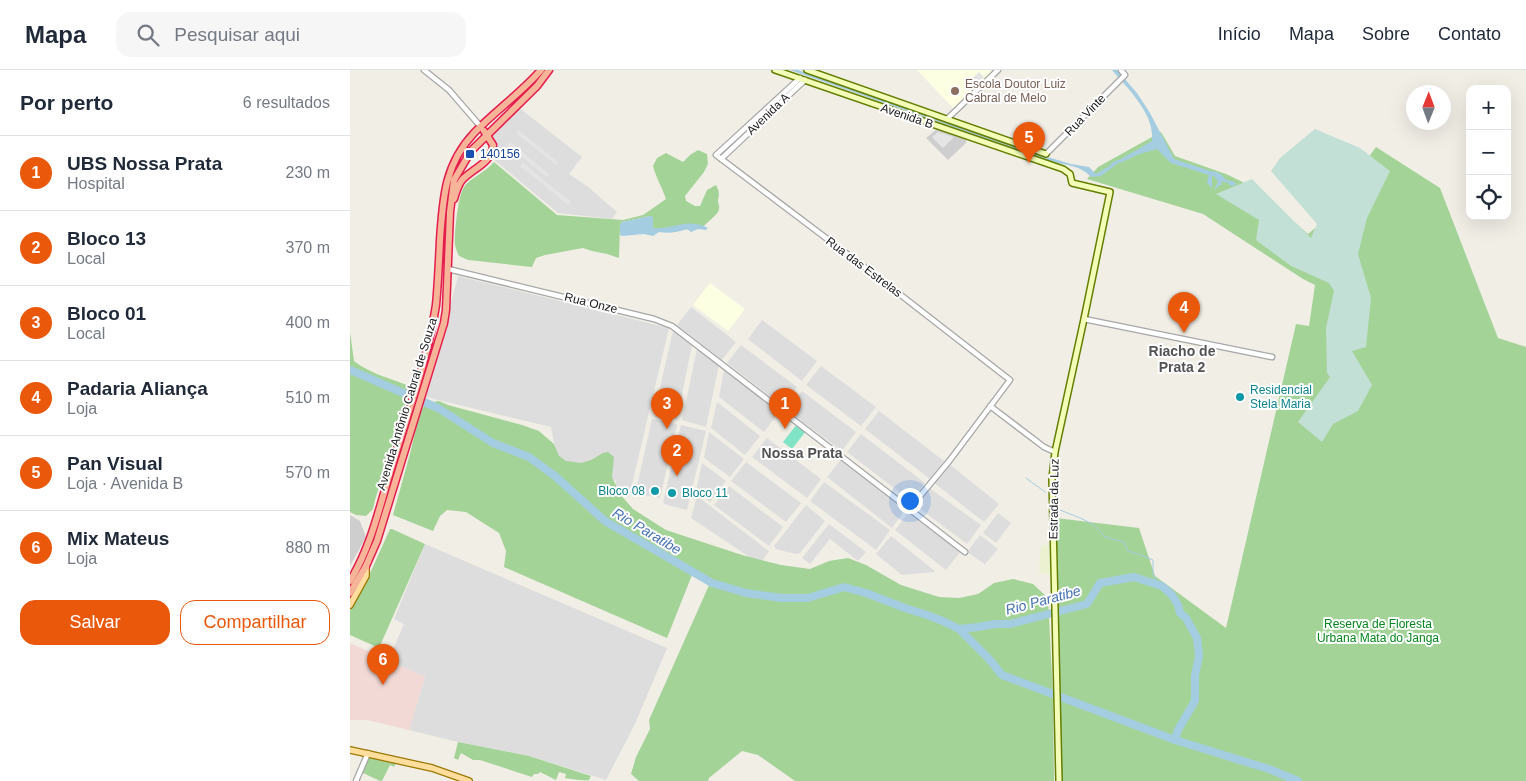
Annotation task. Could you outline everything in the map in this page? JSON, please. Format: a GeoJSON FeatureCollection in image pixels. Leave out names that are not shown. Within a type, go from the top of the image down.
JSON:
{"type":"FeatureCollection","features":[{"type":"Feature","properties":{"kind":"highway","name":"Avenida Antônio Cabral de Souza"},"geometry":{"type":"LineString","coordinates":[[351,578],[370,538],[416,388],[434,320],[442,210],[447,179],[457,157],[474,134],[532,81],[541,70]]}},
{"type":"Feature","properties":{"kind":"highway","name":"Avenida Antônio Cabral de Souza"},"geometry":{"type":"LineString","coordinates":[[350,593],[366,566],[380,533],[445,318],[450,212],[454,180],[471,151],[532,91],[550,70]]}},
{"type":"Feature","properties":{"kind":"highway"},"geometry":{"type":"LineString","coordinates":[[450,212],[459,184],[490,156],[493,145],[481,127]]}},
{"type":"Feature","properties":{"kind":"highway"},"geometry":{"type":"LineString","coordinates":[[431,287],[438,283],[447,283]]}},
{"type":"Feature","properties":{"kind":"main road","name":"Avenida B"},"geometry":{"type":"LineString","coordinates":[[775,70],[1067,172],[1070,174],[1072,183],[1110,192]]}},
{"type":"Feature","properties":{"kind":"main road","name":"Avenida B"},"geometry":{"type":"LineString","coordinates":[[810,71],[1046,154]]}},
{"type":"Feature","properties":{"kind":"main road","name":"Avenida A"},"geometry":{"type":"LineString","coordinates":[[803,79],[810,71]]}},
{"type":"Feature","properties":{"kind":"main road"},"geometry":{"type":"LineString","coordinates":[[1038,161],[1046,154]]}},
{"type":"Feature","properties":{"kind":"main road","name":"Estrada da Luz"},"geometry":{"type":"LineString","coordinates":[[1059,781],[1052,479],[1054,452],[1110,192]]}},
{"type":"Feature","properties":{"kind":"main road"},"geometry":{"type":"LineString","coordinates":[[350,605],[366,576],[366,566]]}},
{"type":"Feature","properties":{"kind":"main road"},"geometry":{"type":"LineString","coordinates":[[352,750],[432,768],[469,781]]}},
{"type":"Feature","properties":{"kind":"street"},"geometry":{"type":"LineString","coordinates":[[424,70],[449,90],[481,127]]}},
{"type":"Feature","properties":{"kind":"street"},"geometry":{"type":"LineString","coordinates":[[988,70],[993,75]]}},
{"type":"Feature","properties":{"kind":"street"},"geometry":{"type":"LineString","coordinates":[[947,119],[998,70]]}},
{"type":"Feature","properties":{"kind":"street","name":"Rua Vinte"},"geometry":{"type":"LineString","coordinates":[[1046,154],[1125,75],[1121,70]]}},
{"type":"Feature","properties":{"kind":"street","name":"Avenida A"},"geometry":{"type":"LineString","coordinates":[[716,155],[803,79]]}},
{"type":"Feature","properties":{"kind":"street","name":"Avenida A"},"geometry":{"type":"LineString","coordinates":[[722,159],[803,79]]}},
{"type":"Feature","properties":{"kind":"street","name":"Rua das Estrelas"},"geometry":{"type":"LineString","coordinates":[[716,155],[875,274],[1010,380],[990,406]]}},
{"type":"Feature","properties":{"kind":"street","name":"Rua Onze"},"geometry":{"type":"LineString","coordinates":[[448,269],[654,319],[672,326],[965,552]]}},
{"type":"Feature","properties":{"kind":"street"},"geometry":{"type":"LineString","coordinates":[[1084,319],[1272,356]]}},
{"type":"Feature","properties":{"kind":"street"},"geometry":{"type":"LineString","coordinates":[[910,508],[950,460],[990,406],[1044,447],[1054,452]]}},
{"type":"Feature","properties":{"kind":"street"},"geometry":{"type":"LineString","coordinates":[[356,781],[368,753]]}},
{"type":"Feature","properties":{"kind":"shaded area"},"geometry":{"type":"Polygon","coordinates":[[[790,70],[798,70],[1034,153],[1071,164],[1089,167],[1096,174],[1111,165],[1111,163],[1152,141],[1152,131],[1145,112],[1112,70],[1117,70],[1137,93],[1150,113],[1174,159],[1217,172],[1226,180],[1235,182],[1236,185],[1231,186],[1221,181],[1222,185],[1214,190],[1218,182],[1214,176],[1212,176],[1212,188],[1207,183],[1209,175],[1171,163],[1157,149],[1118,163],[1101,176],[1091,177],[1074,166],[1054,162],[790,70]]]}},
{"type":"Feature","properties":{"kind":"shaded area","name":"Escola Doutor Luiz Cabral de Melo"},"geometry":{"type":"Polygon","coordinates":[[[917,70],[989,70],[992,73],[954,109],[917,70]]]}},
{"type":"Feature","properties":{"kind":"shaded area"},"geometry":{"type":"Polygon","coordinates":[[[979,72],[984,77],[972,88],[969,81],[979,72]]]}},
{"type":"Feature","properties":{"kind":"shaded area"},"geometry":{"type":"Polygon","coordinates":[[[518,107],[582,157],[569,174],[587,186],[617,212],[612,219],[558,213],[492,158],[489,134],[518,107]]]}},
{"type":"Feature","properties":{"kind":"shaded area"},"geometry":{"type":"Polygon","coordinates":[[[937,129],[966,139],[966,143],[948,160],[926,138],[937,129]]]}},
{"type":"Feature","properties":{"kind":"shaded area"},"geometry":{"type":"Polygon","coordinates":[[[1315,129],[1360,148],[1390,171],[1367,218],[1358,254],[1371,298],[1366,347],[1352,351],[1372,385],[1358,411],[1333,424],[1322,442],[1298,422],[1330,377],[1327,373],[1326,328],[1334,291],[1329,283],[1291,266],[1256,240],[1259,220],[1216,194],[1252,179],[1311,238],[1317,224],[1271,171],[1280,158],[1315,129]]]}},
{"type":"Feature","properties":{"kind":"shaded area"},"geometry":{"type":"Polygon","coordinates":[[[518,130],[558,162],[556,165],[516,133],[518,130]]]}},
{"type":"Feature","properties":{"kind":"shaded area"},"geometry":{"type":"Polygon","coordinates":[[[938,132],[954,137],[943,148],[932,137],[938,132]]]}},
{"type":"Feature","properties":{"kind":"shaded area"},"geometry":{"type":"Polygon","coordinates":[[[510,142],[549,174],[547,177],[507,145],[510,142]]]}},
{"type":"Feature","properties":{"kind":"shaded area"},"geometry":{"type":"Polygon","coordinates":[[[523,163],[571,202],[568,205],[520,166],[523,163]]]}},
{"type":"Feature","properties":{"kind":"shaded area"},"geometry":{"type":"Polygon","coordinates":[[[653,217],[653,228],[693,224],[708,228],[691,232],[687,229],[666,233],[659,232],[653,236],[644,234],[620,235],[620,225],[622,222],[653,217]]]}},
{"type":"Feature","properties":{"kind":"shaded area"},"geometry":{"type":"Polygon","coordinates":[[[458,276],[669,328],[629,497],[614,493],[616,481],[557,459],[551,427],[426,397],[458,276]]]}},
{"type":"Feature","properties":{"kind":"shaded area"},"geometry":{"type":"Polygon","coordinates":[[[710,283],[745,309],[728,331],[693,305],[710,283]]]}},
{"type":"Feature","properties":{"kind":"shaded area"},"geometry":{"type":"Polygon","coordinates":[[[691,307],[736,342],[722,360],[677,325],[691,307]]]}},
{"type":"Feature","properties":{"kind":"shaded area"},"geometry":{"type":"Polygon","coordinates":[[[762,320],[817,361],[802,381],[748,339],[762,320]]]}},
{"type":"Feature","properties":{"kind":"shaded area"},"geometry":{"type":"Polygon","coordinates":[[[673,331],[692,345],[677,419],[654,414],[673,331]]]}},
{"type":"Feature","properties":{"kind":"shaded area"},"geometry":{"type":"Polygon","coordinates":[[[741,345],[797,387],[783,406],[727,363],[741,345]]]}},
{"type":"Feature","properties":{"kind":"shaded area"},"geometry":{"type":"Polygon","coordinates":[[[697,349],[719,365],[706,427],[682,420],[697,349]]]}},
{"type":"Feature","properties":{"kind":"shaded area"},"geometry":{"type":"Polygon","coordinates":[[[821,366],[876,407],[861,426],[806,385],[821,366]]]}},
{"type":"Feature","properties":{"kind":"shaded area"},"geometry":{"type":"Polygon","coordinates":[[[724,370],[779,412],[764,432],[719,397],[724,370]]]}},
{"type":"Feature","properties":{"kind":"shaded area"},"geometry":{"type":"Polygon","coordinates":[[[802,391],[856,432],[842,451],[787,410],[802,391]]]}},
{"type":"Feature","properties":{"kind":"shaded area"},"geometry":{"type":"Polygon","coordinates":[[[717,402],[760,436],[745,455],[711,428],[717,402]]]}},
{"type":"Feature","properties":{"kind":"shaded area"},"geometry":{"type":"Polygon","coordinates":[[[879,411],[944,461],[930,479],[865,429],[879,411]]]}},
{"type":"Feature","properties":{"kind":"shaded area"},"geometry":{"type":"Polygon","coordinates":[[[652,419],[677,424],[660,498],[639,494],[636,491],[652,419]]]}},
{"type":"Feature","properties":{"kind":"shaded area"},"geometry":{"type":"Polygon","coordinates":[[[681,425],[706,431],[687,510],[663,503],[681,425]]]}},
{"type":"Feature","properties":{"kind":"shaded area"},"geometry":{"type":"Polygon","coordinates":[[[709,432],[744,459],[730,477],[704,458],[709,432]]]}},
{"type":"Feature","properties":{"kind":"shaded area"},"geometry":{"type":"Polygon","coordinates":[[[861,434],[925,483],[911,501],[847,452],[861,434]]]}},
{"type":"Feature","properties":{"kind":"shaded area"},"geometry":{"type":"Polygon","coordinates":[[[767,438],[821,479],[807,498],[752,457],[767,438]]]}},
{"type":"Feature","properties":{"kind":"shaded area"},"geometry":{"type":"Polygon","coordinates":[[[842,458],[906,508],[892,528],[827,477],[842,458]]]}},
{"type":"Feature","properties":{"kind":"shaded area"},"geometry":{"type":"Polygon","coordinates":[[[746,462],[801,503],[786,522],[731,481],[746,462]]]}},
{"type":"Feature","properties":{"kind":"shaded area"},"geometry":{"type":"Polygon","coordinates":[[[702,463],[726,481],[710,502],[696,491],[702,463]]]}},
{"type":"Feature","properties":{"kind":"shaded area"},"geometry":{"type":"Polygon","coordinates":[[[948,463],[999,504],[984,522],[933,482],[948,463]]]}},
{"type":"Feature","properties":{"kind":"shaded area"},"geometry":{"type":"Polygon","coordinates":[[[824,482],[890,530],[876,550],[810,501],[824,482]]]}},
{"type":"Feature","properties":{"kind":"shaded area"},"geometry":{"type":"Polygon","coordinates":[[[729,486],[783,527],[769,546],[714,505],[729,486]]]}},
{"type":"Feature","properties":{"kind":"shaded area"},"geometry":{"type":"Polygon","coordinates":[[[928,487],[981,525],[967,544],[915,505],[928,487]]]}},
{"type":"Feature","properties":{"kind":"shaded area"},"geometry":{"type":"Polygon","coordinates":[[[697,496],[769,551],[760,564],[691,518],[697,496]]]}},
{"type":"Feature","properties":{"kind":"shaded area"},"geometry":{"type":"Polygon","coordinates":[[[806,505],[825,521],[800,553],[795,554],[776,549],[774,546],[806,505]]]}},
{"type":"Feature","properties":{"kind":"shaded area"},"geometry":{"type":"Polygon","coordinates":[[[909,512],[960,552],[946,570],[895,530],[909,512]]]}},
{"type":"Feature","properties":{"kind":"shaded area"},"geometry":{"type":"Polygon","coordinates":[[[998,513],[1011,523],[996,543],[983,533],[998,513]]]}},
{"type":"Feature","properties":{"kind":"shaded area"},"geometry":{"type":"Polygon","coordinates":[[[350,515],[360,521],[366,537],[350,566],[350,515]]]}},
{"type":"Feature","properties":{"kind":"shaded area"},"geometry":{"type":"Polygon","coordinates":[[[829,524],[866,552],[858,561],[830,539],[810,564],[802,558],[829,524]]]}},
{"type":"Feature","properties":{"kind":"shaded area"},"geometry":{"type":"Polygon","coordinates":[[[980,535],[998,549],[985,564],[967,552],[980,535]]]}},
{"type":"Feature","properties":{"kind":"shaded area"},"geometry":{"type":"Polygon","coordinates":[[[891,536],[935,571],[902,575],[876,554],[891,536]]]}},
{"type":"Feature","properties":{"kind":"shaded area"},"geometry":{"type":"Polygon","coordinates":[[[425,544],[667,648],[635,724],[606,780],[529,756],[409,730],[425,677],[388,661],[404,624],[394,619],[425,544]]]}},
{"type":"Feature","properties":{"kind":"shaded area"},"geometry":{"type":"Polygon","coordinates":[[[1041,545],[1052,546],[1053,576],[1039,572],[1041,545]]]}},
{"type":"Feature","properties":{"kind":"shaded area"},"geometry":{"type":"Polygon","coordinates":[[[350,643],[425,677],[409,730],[367,720],[350,720],[350,643]]]}},
{"type":"Feature","properties":{"kind":"green space","name":"Reserva de Floresta Urbana Mata do Janga"},"geometry":{"type":"Polygon","coordinates":[[[1161,132],[1175,156],[1226,174],[1255,188],[1308,234],[1320,224],[1376,147],[1440,188],[1498,338],[1526,347],[1526,781],[1060,781],[1056,518],[1139,528],[1155,576],[1226,628],[1296,324],[1309,326],[1315,285],[1203,214],[1087,179],[1098,167],[1161,132]]]}},
{"type":"Feature","properties":{"kind":"green space"},"geometry":{"type":"Polygon","coordinates":[[[698,150],[707,154],[708,164],[685,196],[686,201],[695,206],[700,206],[707,190],[716,185],[719,193],[718,211],[703,227],[667,232],[653,228],[653,218],[650,216],[622,222],[620,225],[619,258],[583,248],[536,258],[532,267],[468,260],[459,256],[455,245],[455,233],[462,191],[467,184],[494,162],[557,215],[623,220],[643,215],[666,199],[653,166],[657,158],[666,153],[683,162],[698,150]]]}},
{"type":"Feature","properties":{"kind":"green space"},"geometry":{"type":"Polygon","coordinates":[[[350,332],[354,361],[373,372],[407,385],[405,405],[373,509],[366,516],[350,512],[350,332]]]}},
{"type":"Feature","properties":{"kind":"green space"},"geometry":{"type":"Polygon","coordinates":[[[439,401],[539,431],[554,444],[559,456],[566,461],[581,463],[608,452],[614,457],[612,477],[620,494],[633,509],[666,530],[742,555],[781,565],[810,569],[829,561],[848,558],[866,565],[901,585],[939,597],[959,598],[978,594],[994,583],[1013,579],[1033,584],[1048,598],[1053,696],[1054,781],[795,781],[758,755],[742,751],[709,778],[708,781],[639,781],[631,774],[636,757],[650,729],[649,720],[710,583],[692,575],[667,638],[504,567],[506,551],[499,533],[466,512],[447,510],[440,516],[433,531],[393,515],[419,413],[426,403],[439,401]]]}},
{"type":"Feature","properties":{"kind":"green space"},"geometry":{"type":"Polygon","coordinates":[[[797,424],[806,431],[792,449],[783,442],[797,424]]]}},
{"type":"Feature","properties":{"kind":"green space"},"geometry":{"type":"Polygon","coordinates":[[[390,529],[425,544],[379,648],[350,635],[350,606],[371,571],[390,529]]]}},
{"type":"Feature","properties":{"kind":"green space"},"geometry":{"type":"Polygon","coordinates":[[[458,742],[529,756],[591,776],[589,780],[577,780],[565,778],[566,774],[559,772],[556,780],[540,772],[532,777],[480,760],[473,760],[461,753],[458,760],[454,758],[458,742]]]}},
{"type":"Feature","properties":{"kind":"green space"},"geometry":{"type":"Polygon","coordinates":[[[369,758],[396,763],[394,767],[390,765],[382,781],[380,781],[361,772],[369,758]]]}},
{"type":"Feature","properties":{"kind":"waterway","name":"Rio Paratibe"},"geometry":{"type":"LineString","coordinates":[[350,370],[438,408],[493,443],[529,457],[555,476],[605,521],[712,583],[746,593],[782,598],[808,598],[844,587],[927,615],[959,629],[1010,624],[1087,604],[1100,583],[1134,577],[1162,586],[1172,595],[1180,613],[1186,618],[1197,638],[1199,656],[1195,676],[1195,701],[1178,730],[1175,740],[1269,769],[1298,781]]}},
{"type":"Feature","properties":{"kind":"waterway"},"geometry":{"type":"LineString","coordinates":[[1026,478],[1045,492]]}},
{"type":"Feature","properties":{"kind":"waterway"},"geometry":{"type":"LineString","coordinates":[[1060,510],[1090,523],[1105,537],[1124,542],[1128,551],[1153,560],[1153,574],[1159,585]]}},
{"type":"Feature","properties":{"kind":"waterway","name":"Rio Paratibe"},"geometry":{"type":"LineString","coordinates":[[959,629],[1002,675],[1175,740]]}},
{"type":"Feature","properties":{"kind":"place","name":"Escola Doutor Luiz Cabral de Melo"},"geometry":{"type":"Point","coordinates":[955,91]}},
{"type":"Feature","properties":{"kind":"place","name":"140156"},"geometry":{"type":"Point","coordinates":[470,154]}},
{"type":"Feature","properties":{"kind":"place","name":"Pan Visual"},"geometry":{"type":"Point","coordinates":[1029,163]}},
{"type":"Feature","properties":{"kind":"place","name":"Padaria Aliança"},"geometry":{"type":"Point","coordinates":[1184,333]}},
{"type":"Feature","properties":{"kind":"place","name":"Residencial Stela Maria"},"geometry":{"type":"Point","coordinates":[1240,397]}},
{"type":"Feature","properties":{"kind":"place","name":"Bloco 01"},"geometry":{"type":"Point","coordinates":[667,429]}},
{"type":"Feature","properties":{"kind":"place","name":"UBS Nossa Prata"},"geometry":{"type":"Point","coordinates":[785,429]}},
{"type":"Feature","properties":{"kind":"place","name":"Bloco 13"},"geometry":{"type":"Point","coordinates":[677,476]}},
{"type":"Feature","properties":{"kind":"place","name":"Bloco 08"},"geometry":{"type":"Point","coordinates":[655,491]}},
{"type":"Feature","properties":{"kind":"place","name":"Bloco 11"},"geometry":{"type":"Point","coordinates":[672,493]}},
{"type":"Feature","properties":{"kind":"place","name":"Mix Mateus"},"geometry":{"type":"Point","coordinates":[383,685]}},
{"type":"Feature","properties":{"kind":"district","name":"Riacho de Prata 2"},"geometry":{"type":"Point","coordinates":[1182,360]}},
{"type":"Feature","properties":{"kind":"district","name":"Nossa Prata"},"geometry":{"type":"Point","coordinates":[802,453]}}]}
